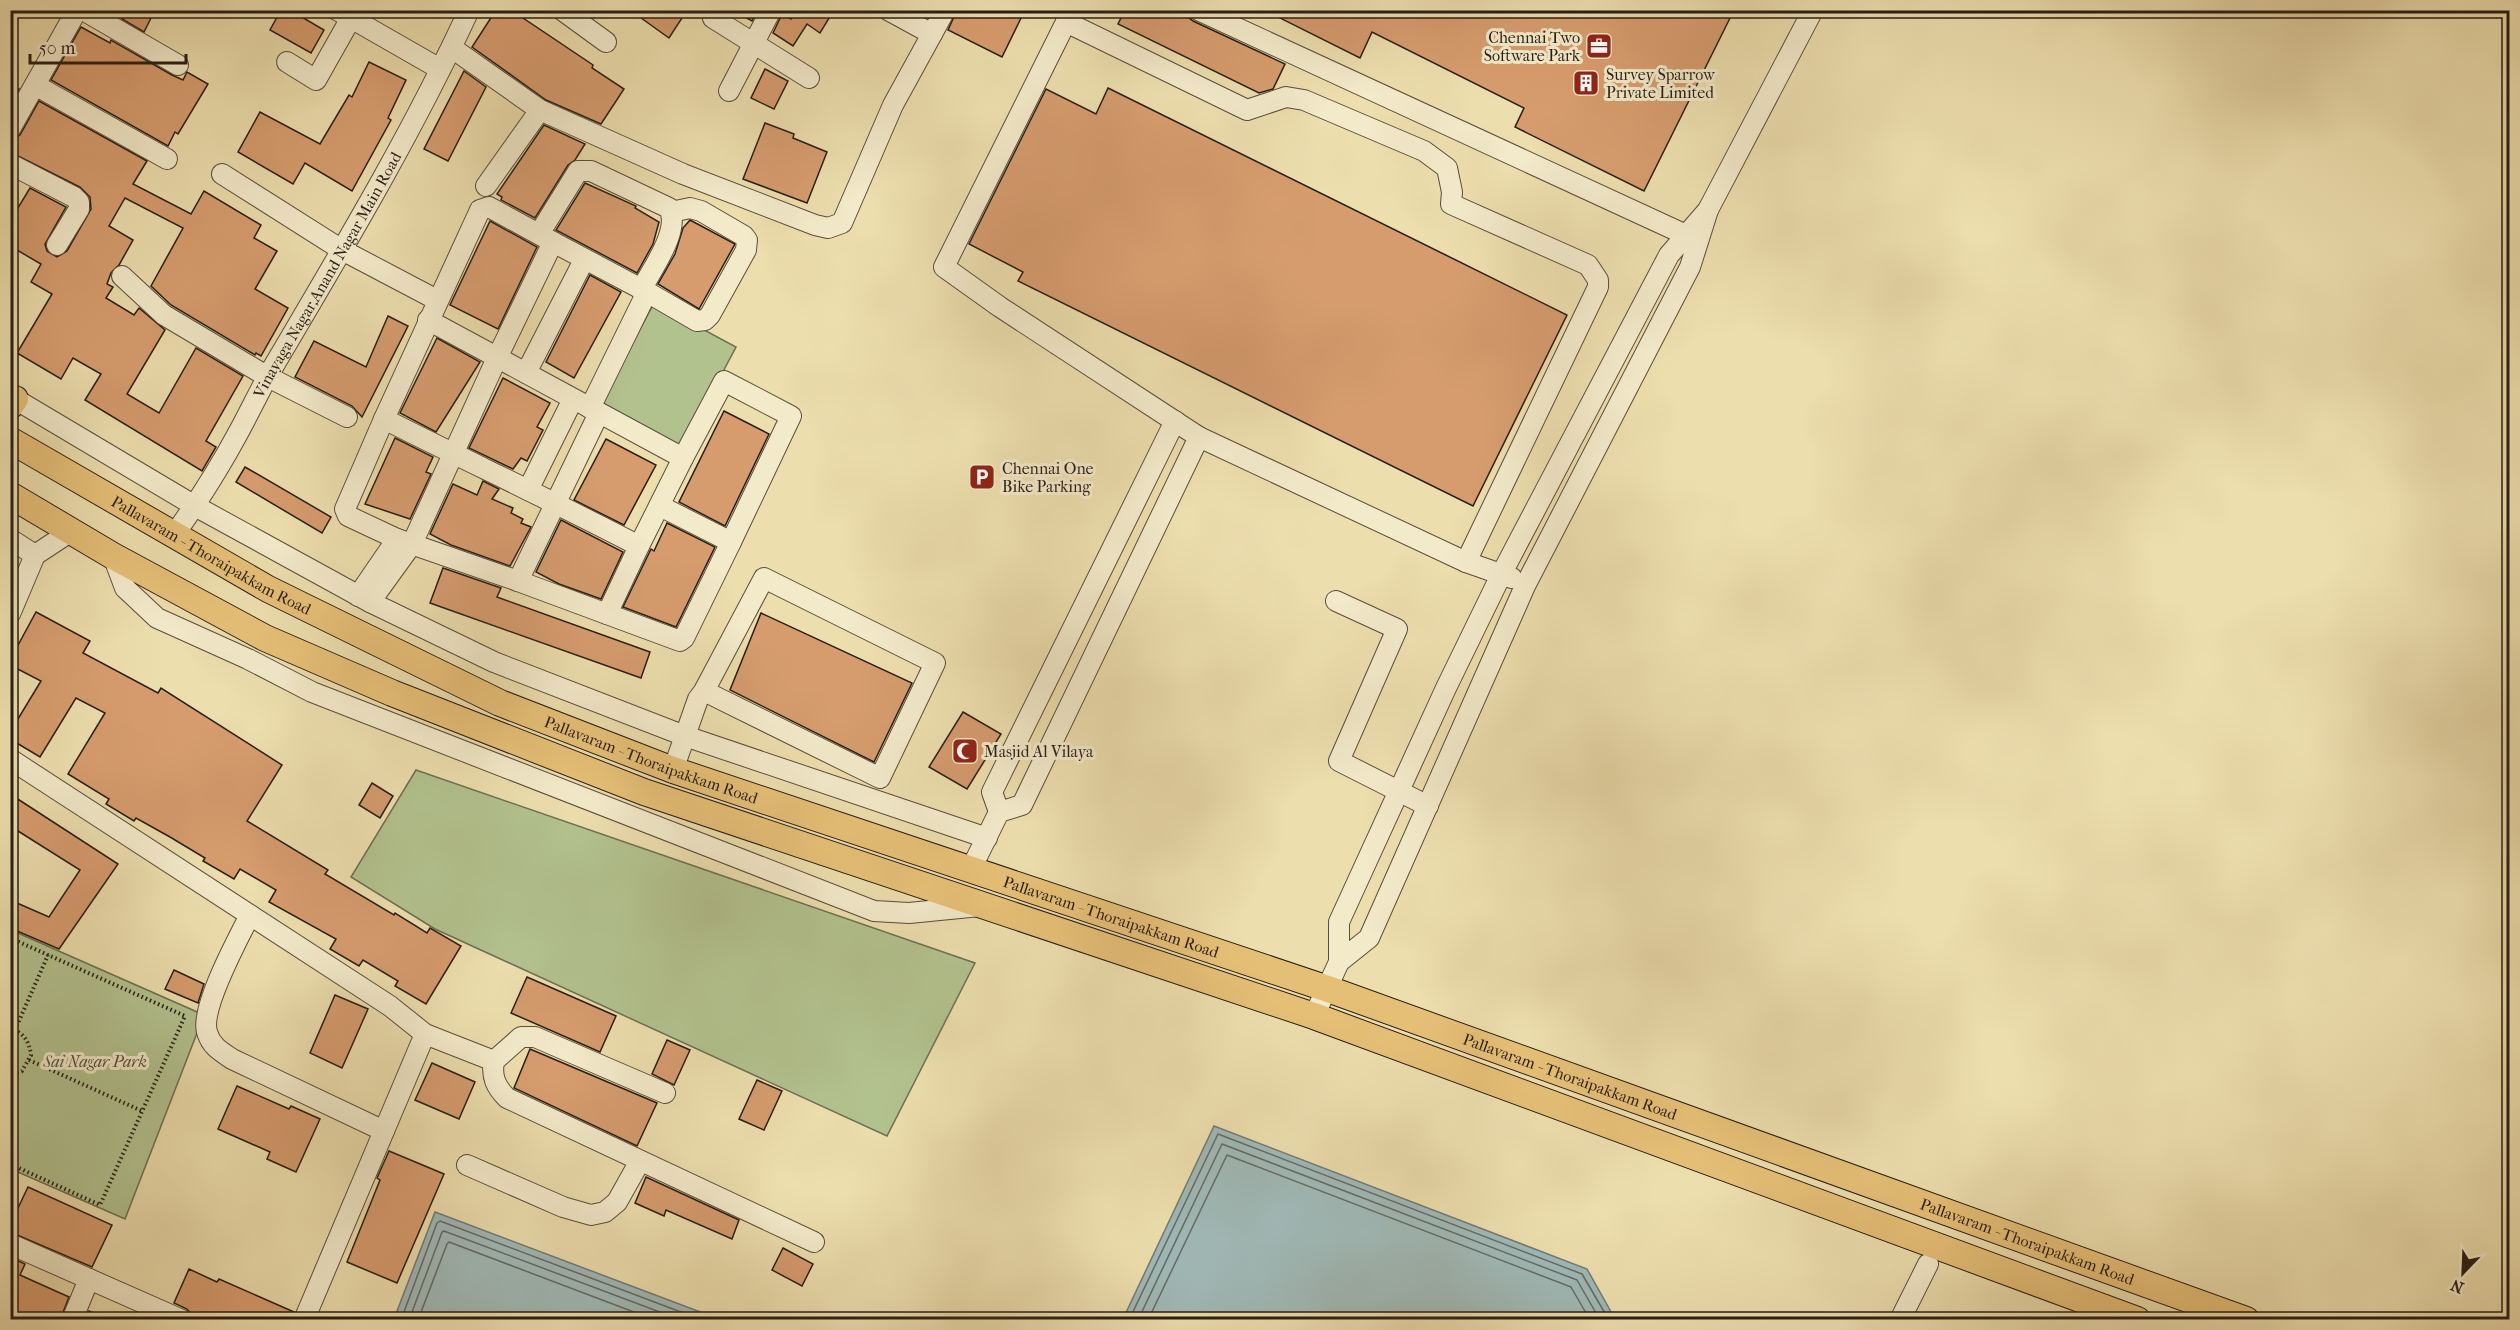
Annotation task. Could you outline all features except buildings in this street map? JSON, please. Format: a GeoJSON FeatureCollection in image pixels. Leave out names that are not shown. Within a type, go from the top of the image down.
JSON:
{"type":"FeatureCollection","features":[{"type":"Feature","properties":{"kind":"main road","name":"Pallavaram - Thoraipakkam Road"},"geometry":{"type":"LineString","coordinates":[[10,440],[268,589],[500,703],[673,770],[1328,989],[2246,1320]]}},
{"type":"Feature","properties":{"kind":"main road","name":"Pallavaram - Thoraipakkam Road"},"geometry":{"type":"LineString","coordinates":[[10,495],[70,532],[265,638],[392,693],[644,792],[1314,1016],[2137,1320]]}},
{"type":"Feature","properties":{"kind":"street"},"geometry":{"type":"LineString","coordinates":[[10,129],[77,10]]}},
{"type":"Feature","properties":{"kind":"street"},"geometry":{"type":"LineString","coordinates":[[84,10],[178,65]]}},
{"type":"Feature","properties":{"kind":"street","name":"Vinayaga Nagar,Anand Nagar Main Road"},"geometry":{"type":"LineString","coordinates":[[174,536],[237,436],[268,376],[342,250],[441,69],[470,10]]}},
{"type":"Feature","properties":{"kind":"street"},"geometry":{"type":"LineString","coordinates":[[562,10],[606,42]]}},
{"type":"Feature","properties":{"kind":"street"},"geometry":{"type":"LineString","coordinates":[[729,91],[771,10]]}},
{"type":"Feature","properties":{"kind":"street"},"geometry":{"type":"LineString","coordinates":[[888,10],[932,34]]}},
{"type":"Feature","properties":{"kind":"street"},"geometry":{"type":"LineString","coordinates":[[452,48],[540,110],[683,174],[828,228],[842,223],[893,105],[945,10]]}},
{"type":"Feature","properties":{"kind":"street"},"geometry":{"type":"LineString","coordinates":[[1198,10],[1686,235]]}},
{"type":"Feature","properties":{"kind":"street"},"geometry":{"type":"LineString","coordinates":[[1339,962],[1369,938],[1526,586],[1690,267],[1708,210],[1813,10]]}},
{"type":"Feature","properties":{"kind":"street"},"geometry":{"type":"LineString","coordinates":[[287,62],[316,80],[344,14],[441,69]]}},
{"type":"Feature","properties":{"kind":"street"},"geometry":{"type":"LineString","coordinates":[[1466,562],[1598,287],[1598,280],[1588,265],[1451,204],[1452,192],[1447,168],[1424,151],[1304,100],[1286,97],[1247,110],[1069,16],[944,267],[1000,308],[1199,437],[1466,562],[1502,573],[1526,586]]}},
{"type":"Feature","properties":{"kind":"street"},"geometry":{"type":"LineString","coordinates":[[713,18],[808,78]]}},
{"type":"Feature","properties":{"kind":"street"},"geometry":{"type":"LineString","coordinates":[[35,84],[167,159]]}},
{"type":"Feature","properties":{"kind":"street"},"geometry":{"type":"LineString","coordinates":[[486,186],[540,110]]}},
{"type":"Feature","properties":{"kind":"street"},"geometry":{"type":"LineString","coordinates":[[364,599],[405,541],[454,455],[546,238],[578,171],[591,171],[669,208],[674,218],[671,233],[587,407],[554,501],[518,581]]}},
{"type":"Feature","properties":{"kind":"street"},"geometry":{"type":"LineString","coordinates":[[13,172],[74,197],[79,202],[79,209],[57,245]]}},
{"type":"Feature","properties":{"kind":"street"},"geometry":{"type":"LineString","coordinates":[[222,174],[342,250],[434,298]]}},
{"type":"Feature","properties":{"kind":"street"},"geometry":{"type":"LineString","coordinates":[[607,614],[639,546],[724,381],[791,416],[684,638],[680,641],[405,541],[348,516],[345,512],[428,320],[434,298],[480,210],[489,207],[697,321],[705,320],[746,250],[747,240],[702,211],[690,208],[671,212]]}},
{"type":"Feature","properties":{"kind":"street"},"geometry":{"type":"LineString","coordinates":[[1314,1016],[1339,962],[1339,922],[1398,791],[1502,573],[1669,255],[1708,210]]}},
{"type":"Feature","properties":{"kind":"street"},"geometry":{"type":"LineString","coordinates":[[526,373],[584,260]]}},
{"type":"Feature","properties":{"kind":"street"},"geometry":{"type":"LineString","coordinates":[[122,276],[164,315],[268,376],[347,417]]}},
{"type":"Feature","properties":{"kind":"street"},"geometry":{"type":"LineString","coordinates":[[428,320],[683,459]]}},
{"type":"Feature","properties":{"kind":"street"},"geometry":{"type":"LineString","coordinates":[[12,400],[195,506],[364,599],[494,662],[685,736],[987,838]]}},
{"type":"Feature","properties":{"kind":"street"},"geometry":{"type":"LineString","coordinates":[[528,490],[587,407]]}},
{"type":"Feature","properties":{"kind":"street"},"geometry":{"type":"LineString","coordinates":[[384,419],[454,455],[554,501],[639,546]]}},
{"type":"Feature","properties":{"kind":"street"},"geometry":{"type":"LineString","coordinates":[[971,868],[999,812],[992,792],[1175,421]]}},
{"type":"Feature","properties":{"kind":"street"},"geometry":{"type":"LineString","coordinates":[[999,812],[1022,806],[1199,437]]}},
{"type":"Feature","properties":{"kind":"street"},"geometry":{"type":"LineString","coordinates":[[660,506],[731,542]]}},
{"type":"Feature","properties":{"kind":"street"},"geometry":{"type":"LineString","coordinates":[[10,614],[35,555],[70,532]]}},
{"type":"Feature","properties":{"kind":"street"},"geometry":{"type":"LineString","coordinates":[[10,539],[35,555]]}},
{"type":"Feature","properties":{"kind":"street"},"geometry":{"type":"LineString","coordinates":[[113,556],[125,588],[157,618],[248,659],[312,692],[874,911],[909,913],[983,906]]}},
{"type":"Feature","properties":{"kind":"street"},"geometry":{"type":"LineString","coordinates":[[673,770],[698,699],[764,578],[935,663],[880,778],[704,691]]}},
{"type":"Feature","properties":{"kind":"street"},"geometry":{"type":"LineString","coordinates":[[1336,601],[1396,629],[1339,761],[1428,806]]}},
{"type":"Feature","properties":{"kind":"street"},"geometry":{"type":"LineString","coordinates":[[1459,661],[1486,675]]}},
{"type":"Feature","properties":{"kind":"street"},"geometry":{"type":"LineString","coordinates":[[10,759],[390,1006],[425,1034],[494,1061]]}},
{"type":"Feature","properties":{"kind":"street"},"geometry":{"type":"LineString","coordinates":[[250,915],[217,986],[208,1013],[207,1030],[214,1047],[231,1059],[384,1131]]}},
{"type":"Feature","properties":{"kind":"street"},"geometry":{"type":"LineString","coordinates":[[304,1320],[425,1034]]}},
{"type":"Feature","properties":{"kind":"street"},"geometry":{"type":"LineString","coordinates":[[665,1093],[535,1037],[522,1037],[494,1061],[494,1079],[498,1089],[507,1098],[814,1242]]}},
{"type":"Feature","properties":{"kind":"street"},"geometry":{"type":"LineString","coordinates":[[467,1165],[563,1207],[591,1215],[605,1212],[617,1202],[640,1161]]}},
{"type":"Feature","properties":{"kind":"street"},"geometry":{"type":"LineString","coordinates":[[10,1244],[182,1320]]}},
{"type":"Feature","properties":{"kind":"street"},"geometry":{"type":"LineString","coordinates":[[1900,1320],[1928,1264]]}},
{"type":"Feature","properties":{"kind":"street"},"geometry":{"type":"LineString","coordinates":[[72,1320],[89,1279]]}},
{"type":"Feature","properties":{"kind":"path"},"geometry":{"type":"LineString","coordinates":[[10,938],[185,1016],[100,1205],[10,1164]]}},
{"type":"Feature","properties":{"kind":"path"},"geometry":{"type":"LineString","coordinates":[[10,1075],[22,1071],[29,1060],[30,1046],[26,1038],[13,1029],[48,955]]}},
{"type":"Feature","properties":{"kind":"path"},"geometry":{"type":"LineString","coordinates":[[29,1060],[142,1111]]}},
{"type":"Feature","properties":{"kind":"green space"},"geometry":{"type":"Polygon","coordinates":[[[654,303],[736,347],[682,449],[600,405],[654,303]]]}},
{"type":"Feature","properties":{"kind":"green space"},"geometry":{"type":"Polygon","coordinates":[[[416,770],[975,963],[887,1136],[435,929],[351,877],[416,770]]]}},
{"type":"Feature","properties":{"kind":"green space","name":"Sai Nagar Park"},"geometry":{"type":"Polygon","coordinates":[[[11,930],[204,1015],[125,1219],[11,1169],[11,930]]]}},
{"type":"Feature","properties":{"kind":"water"},"geometry":{"type":"Polygon","coordinates":[[[1214,1126],[1587,1269],[1615,1319],[1123,1319],[1214,1126]]]}},
{"type":"Feature","properties":{"kind":"water"},"geometry":{"type":"Polygon","coordinates":[[[435,1212],[719,1319],[394,1319],[435,1212]]]}},
{"type":"Feature","properties":{"kind":"place","name":"Chennai Two Software Park"},"geometry":{"type":"Point","coordinates":[1599,46]}},
{"type":"Feature","properties":{"kind":"place","name":"Survey Sparrow Private Limited"},"geometry":{"type":"Point","coordinates":[1586,83]}},
{"type":"Feature","properties":{"kind":"place","name":"Chennai One Bike Parking"},"geometry":{"type":"Point","coordinates":[982,477]}},
{"type":"Feature","properties":{"kind":"place","name":"Masjid Al Vilaya"},"geometry":{"type":"Point","coordinates":[965,751]}}]}
